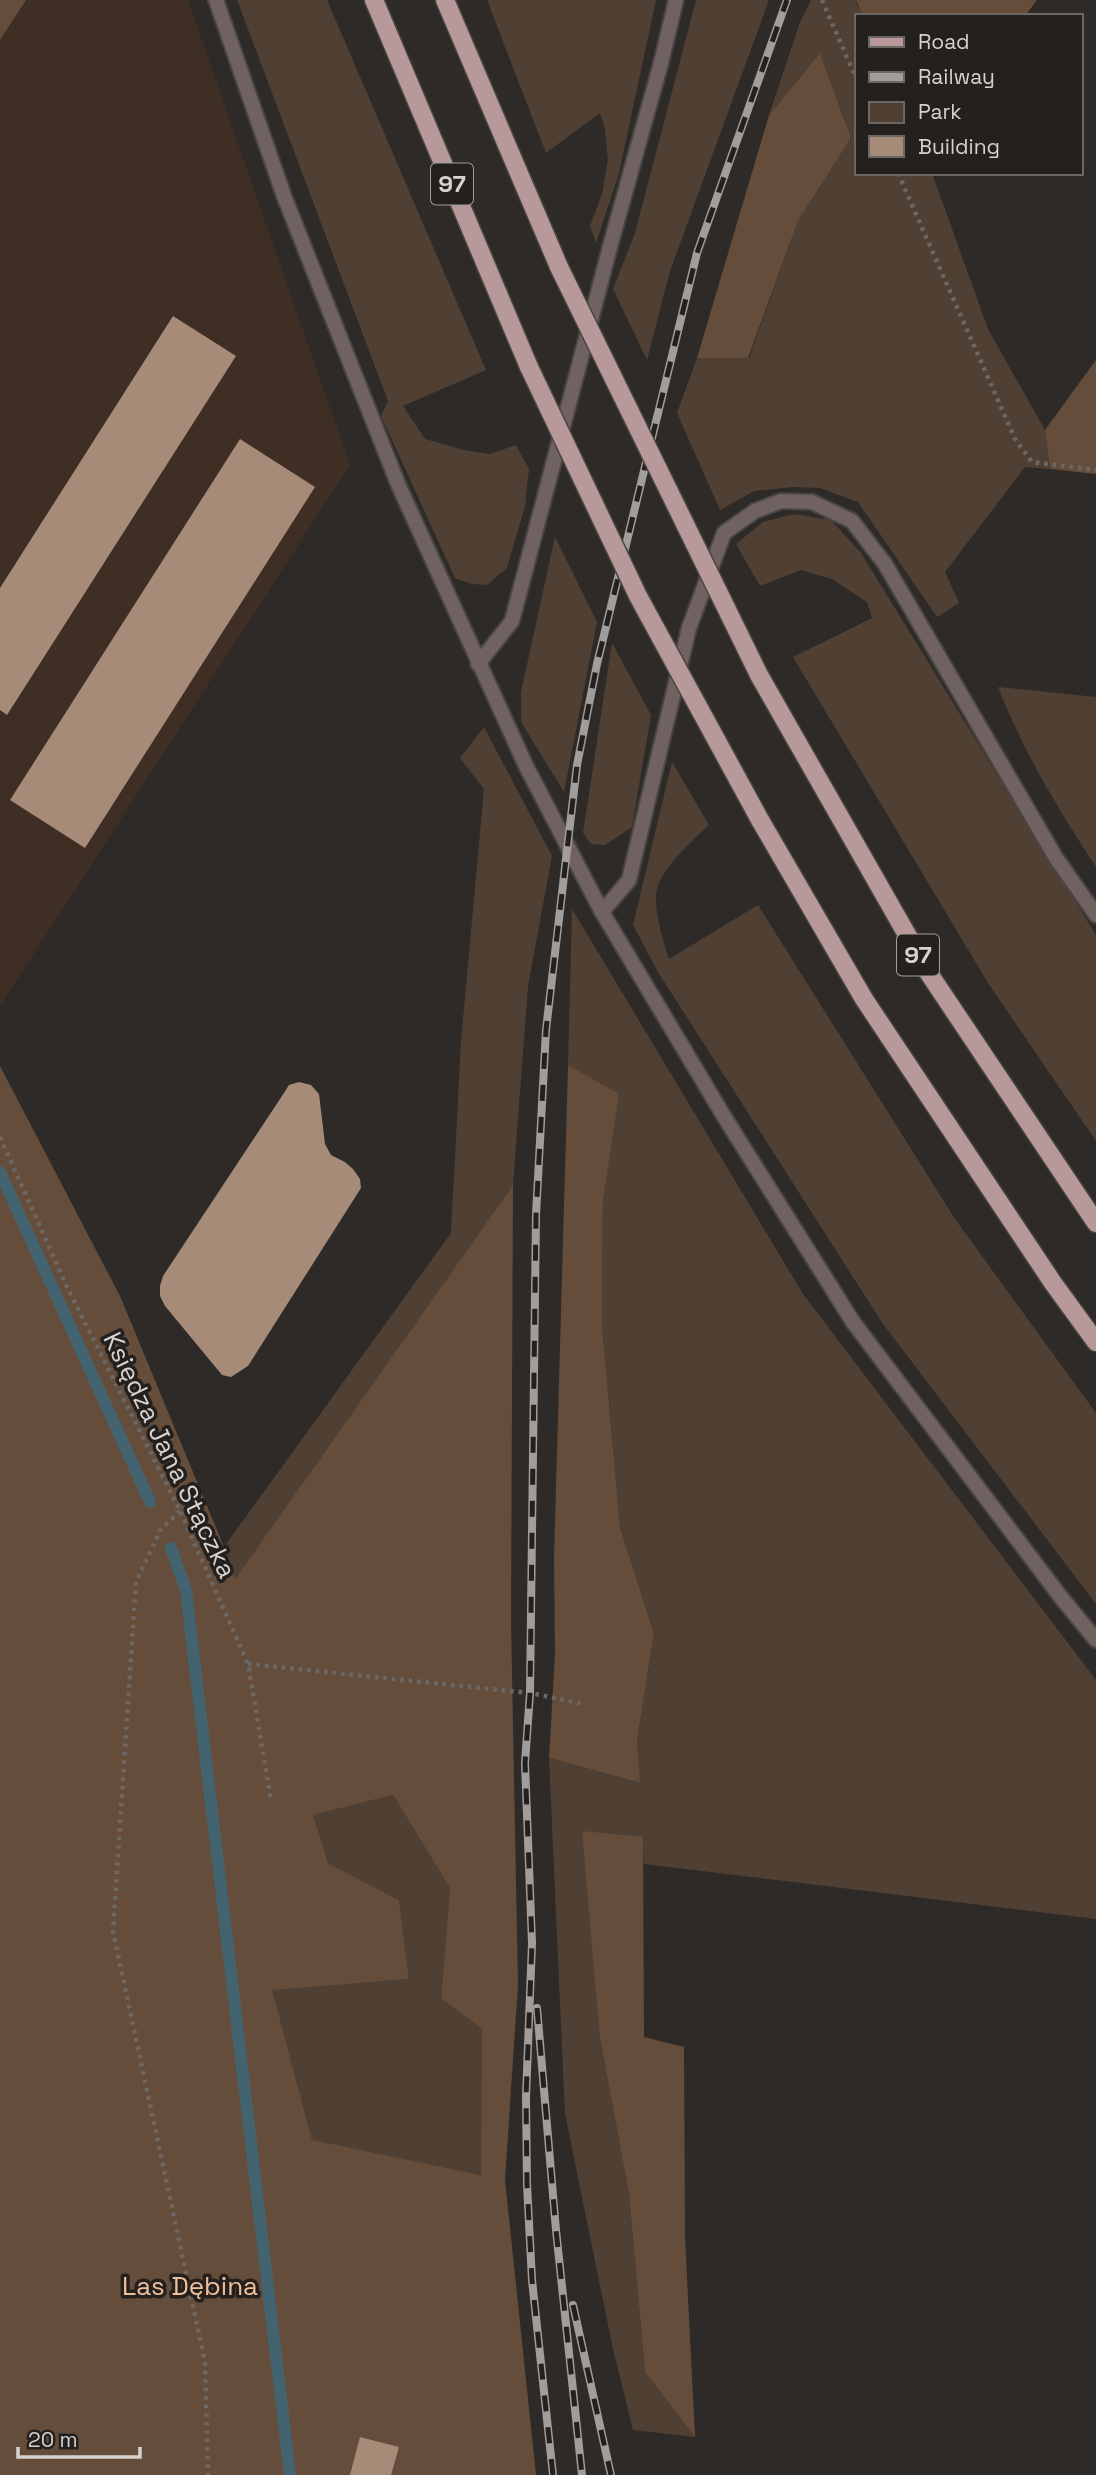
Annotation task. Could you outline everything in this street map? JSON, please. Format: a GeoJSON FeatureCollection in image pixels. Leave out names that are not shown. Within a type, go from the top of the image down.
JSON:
{"type":"FeatureCollection","features":[{"type":"Feature","properties":{"kind":"main road","name":"97"},"geometry":{"type":"LineString","coordinates":[[374,0],[529,367],[638,596],[760,820],[864,999],[1053,1283],[1096,1342]]}},
{"type":"Feature","properties":{"kind":"main road","name":"97"},"geometry":{"type":"LineString","coordinates":[[445,0],[559,267],[758,675],[930,975],[1096,1223]]}},
{"type":"Feature","properties":{"kind":"street"},"geometry":{"type":"LineString","coordinates":[[216,0],[284,196],[398,484],[526,766],[602,912],[725,1118],[853,1322],[1051,1585],[1096,1640]]}},
{"type":"Feature","properties":{"kind":"street"},"geometry":{"type":"LineString","coordinates":[[478,664],[512,621],[676,0]]}},
{"type":"Feature","properties":{"kind":"street"},"geometry":{"type":"LineString","coordinates":[[602,912],[629,880],[689,628],[724,533],[755,512],[781,501],[812,502],[852,521],[877,553],[1056,858],[1096,915]]}},
{"type":"Feature","properties":{"kind":"path"},"geometry":{"type":"LineString","coordinates":[[822,0],[855,76]]}},
{"type":"Feature","properties":{"kind":"path"},"geometry":{"type":"LineString","coordinates":[[899,175],[1015,439],[1032,462],[1096,470]]}},
{"type":"Feature","properties":{"kind":"path","name":"Księdza Jana Stączka"},"geometry":{"type":"LineString","coordinates":[[0,1138],[67,1287],[180,1511],[248,1664],[271,1800]]}},
{"type":"Feature","properties":{"kind":"path"},"geometry":{"type":"LineString","coordinates":[[180,1511],[161,1529],[136,1581],[114,1931],[205,2362],[208,2475]]}},
{"type":"Feature","properties":{"kind":"path"},"geometry":{"type":"LineString","coordinates":[[248,1664],[530,1693],[584,1704]]}},
{"type":"Feature","properties":{"kind":"shaded area"},"geometry":{"type":"Polygon","coordinates":[[[26,0],[188,0],[350,465],[0,1006],[0,40],[26,0]]]}},
{"type":"Feature","properties":{"kind":"green space"},"geometry":{"type":"Polygon","coordinates":[[[0,0],[26,0],[0,40],[0,0]]]}},
{"type":"Feature","properties":{"kind":"green space"},"geometry":{"type":"Polygon","coordinates":[[[237,0],[327,0],[486,370],[403,406],[425,439],[490,454],[516,445],[529,469],[525,506],[507,568],[487,585],[472,584],[455,578],[381,416],[388,401],[237,0]]]}},
{"type":"Feature","properties":{"kind":"green space"},"geometry":{"type":"Polygon","coordinates":[[[487,0],[656,0],[619,173],[596,243],[590,226],[602,194],[608,160],[605,129],[600,113],[546,153],[487,0]]]}},
{"type":"Feature","properties":{"kind":"green space"},"geometry":{"type":"Polygon","coordinates":[[[696,0],[769,0],[670,271],[647,360],[613,289],[635,233],[696,0]]]}},
{"type":"Feature","properties":{"kind":"green space"},"geometry":{"type":"Polygon","coordinates":[[[811,0],[855,0],[862,14],[855,14],[855,175],[933,175],[988,329],[1045,430],[1050,469],[1025,467],[945,572],[959,603],[937,617],[858,502],[820,488],[793,487],[754,491],[720,510],[677,413],[697,358],[749,358],[798,221],[851,138],[820,53],[769,115],[800,22],[811,0]]]}},
{"type":"Feature","properties":{"kind":"green space"},"geometry":{"type":"Polygon","coordinates":[[[856,0],[1037,0],[1026,14],[862,14],[856,0]]]}},
{"type":"Feature","properties":{"kind":"green space"},"geometry":{"type":"Polygon","coordinates":[[[820,53],[851,138],[798,221],[748,358],[697,358],[769,115],[820,53]]]}},
{"type":"Feature","properties":{"kind":"green space"},"geometry":{"type":"Polygon","coordinates":[[[1096,360],[1096,474],[1050,469],[1045,430],[1096,360]]]}},
{"type":"Feature","properties":{"kind":"green space"},"geometry":{"type":"Polygon","coordinates":[[[794,514],[831,520],[861,553],[1096,935],[1096,1141],[988,983],[793,657],[872,618],[867,602],[832,579],[801,570],[760,586],[736,544],[763,522],[794,514]]]}},
{"type":"Feature","properties":{"kind":"green space"},"geometry":{"type":"Polygon","coordinates":[[[555,537],[597,622],[564,792],[521,722],[521,692],[555,537]]]}},
{"type":"Feature","properties":{"kind":"green space"},"geometry":{"type":"Polygon","coordinates":[[[612,643],[651,715],[632,827],[605,845],[591,844],[583,833],[612,643]]]}},
{"type":"Feature","properties":{"kind":"green space"},"geometry":{"type":"Polygon","coordinates":[[[998,687],[1096,697],[1096,867],[1042,779],[998,687]]]}},
{"type":"Feature","properties":{"kind":"green space"},"geometry":{"type":"Polygon","coordinates":[[[484,727],[552,856],[528,986],[513,1185],[235,1579],[224,1547],[451,1233],[461,1041],[484,789],[460,758],[484,727]]]}},
{"type":"Feature","properties":{"kind":"green space"},"geometry":{"type":"Polygon","coordinates":[[[672,762],[709,825],[665,871],[657,889],[657,915],[669,959],[758,905],[955,1219],[1096,1413],[1096,1604],[883,1324],[658,972],[633,925],[672,762]]]}},
{"type":"Feature","properties":{"kind":"green space"},"geometry":{"type":"Polygon","coordinates":[[[572,909],[803,1294],[1096,1680],[1096,1919],[644,1864],[642,1837],[600,2038],[629,2194],[645,2372],[695,2437],[633,2430],[613,2349],[565,2114],[549,1758],[639,1783],[637,1740],[654,1634],[620,1527],[602,1324],[603,1201],[618,1094],[568,1065],[572,909]]]}},
{"type":"Feature","properties":{"kind":"green space"},"geometry":{"type":"Polygon","coordinates":[[[568,1065],[619,1094],[603,1201],[602,1324],[620,1527],[654,1634],[637,1740],[640,1783],[549,1758],[555,1653],[554,1558],[568,1065]]]}},
{"type":"Feature","properties":{"kind":"green space","name":"Las Dębina"},"geometry":{"type":"Polygon","coordinates":[[[0,1066],[120,1296],[235,1579],[513,1185],[511,1621],[518,1985],[505,2180],[536,2475],[0,2475],[0,1066]],[[393,1795],[313,1815],[328,1863],[399,1900],[409,1979],[272,1990],[312,2140],[481,2175],[482,2029],[441,1999],[450,1888],[393,1795]]]}},
{"type":"Feature","properties":{"kind":"green space"},"geometry":{"type":"Polygon","coordinates":[[[393,1795],[450,1888],[441,1999],[482,2029],[482,2175],[312,2141],[271,1989],[409,1979],[399,1900],[328,1863],[312,1815],[393,1795]]]}},
{"type":"Feature","properties":{"kind":"green space"},"geometry":{"type":"Polygon","coordinates":[[[582,1831],[643,1837],[644,2037],[684,2047],[685,2238],[695,2437],[645,2372],[629,2194],[600,2038],[582,1831]]]}},
{"type":"Feature","properties":{"kind":"building"},"geometry":{"type":"Polygon","coordinates":[[[173,316],[236,356],[7,715],[0,710],[0,588],[173,316]]]}},
{"type":"Feature","properties":{"kind":"building"},"geometry":{"type":"Polygon","coordinates":[[[240,439],[315,487],[85,848],[10,800],[240,439]]]}},
{"type":"Feature","properties":{"kind":"building"},"geometry":{"type":"Polygon","coordinates":[[[299,1082],[311,1085],[319,1094],[325,1144],[331,1155],[353,1169],[360,1179],[361,1188],[248,1366],[231,1377],[222,1375],[165,1306],[160,1296],[160,1286],[163,1276],[289,1085],[299,1082]]]}},
{"type":"Feature","properties":{"kind":"building"},"geometry":{"type":"Polygon","coordinates":[[[360,2437],[399,2447],[391,2475],[350,2475],[360,2437]]]}},
{"type":"Feature","properties":{"kind":"waterway"},"geometry":{"type":"LineString","coordinates":[[0,1172],[150,1502]]}},
{"type":"Feature","properties":{"kind":"waterway"},"geometry":{"type":"LineString","coordinates":[[171,1548],[186,1590],[290,2475]]}},
{"type":"Feature","properties":{"kind":"railway"},"geometry":{"type":"LineString","coordinates":[[553,2475],[532,2280],[526,2097],[532,1943],[525,1763],[530,1693],[536,1215],[546,1030],[577,765],[597,664],[697,253],[787,0]]}},
{"type":"Feature","properties":{"kind":"railway"},"geometry":{"type":"LineString","coordinates":[[537,2008],[556,2230],[582,2475]]}},
{"type":"Feature","properties":{"kind":"railway"},"geometry":{"type":"LineString","coordinates":[[573,2305],[611,2475]]}}]}
